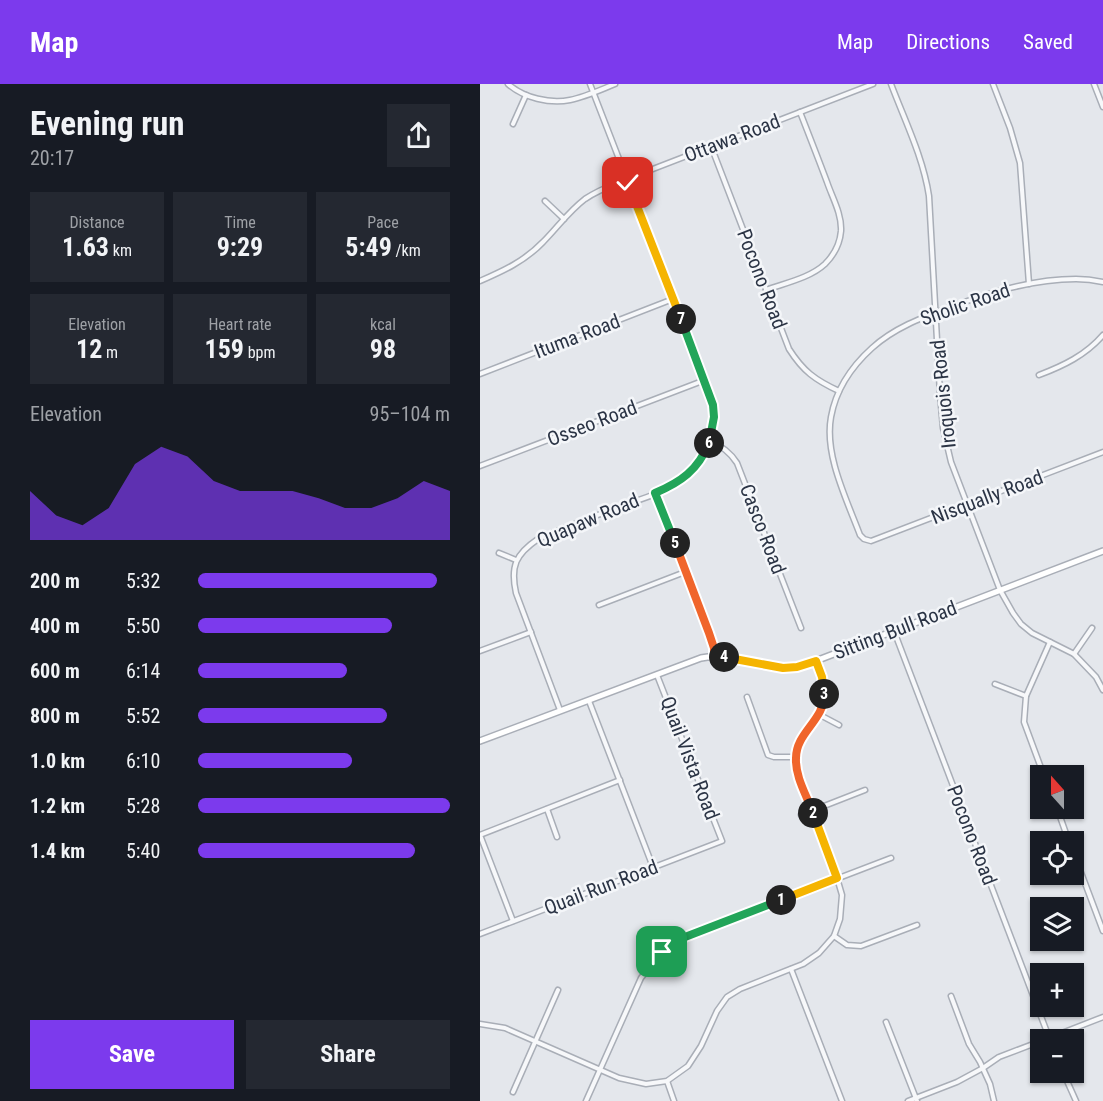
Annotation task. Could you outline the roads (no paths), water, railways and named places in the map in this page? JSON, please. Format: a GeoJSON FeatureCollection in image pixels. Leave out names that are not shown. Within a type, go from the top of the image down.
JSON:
{"type":"FeatureCollection","features":[{"type":"Feature","properties":{"kind":"street"},"geometry":{"type":"LineString","coordinates":[[508,84],[526,95],[544,100],[562,101],[572,100],[615,84]]}},
{"type":"Feature","properties":{"kind":"street","name":"Quapaw Road"},"geometry":{"type":"LineString","coordinates":[[560,710],[514,584],[513,570],[516,560],[522,550],[538,539],[680,481],[690,473],[705,452],[710,441],[714,417],[713,405],[705,380],[590,84]]}},
{"type":"Feature","properties":{"kind":"street","name":"Ottawa Road"},"geometry":{"type":"LineString","coordinates":[[481,279],[503,271],[522,260],[534,251],[584,200],[603,189],[873,84]]}},
{"type":"Feature","properties":{"kind":"street","name":"Iroquois Road"},"geometry":{"type":"LineString","coordinates":[[891,84],[920,160],[929,196],[940,394],[945,443],[1000,590],[1009,608],[1021,624],[1032,633],[1074,654],[1096,677],[1103,690]]}},
{"type":"Feature","properties":{"kind":"street"},"geometry":{"type":"LineString","coordinates":[[993,84],[1010,128],[1020,163],[1029,284]]}},
{"type":"Feature","properties":{"kind":"street"},"geometry":{"type":"LineString","coordinates":[[1094,84],[1103,107]]}},
{"type":"Feature","properties":{"kind":"street"},"geometry":{"type":"LineString","coordinates":[[513,124],[526,95]]}},
{"type":"Feature","properties":{"kind":"street"},"geometry":{"type":"LineString","coordinates":[[766,290],[819,269],[836,250],[841,231],[837,210],[800,112]]}},
{"type":"Feature","properties":{"kind":"street","name":"Pocono Road"},"geometry":{"type":"LineString","coordinates":[[711,146],[783,336],[798,363],[819,381],[839,391]]}},
{"type":"Feature","properties":{"kind":"street"},"geometry":{"type":"LineString","coordinates":[[545,201],[564,219]]}},
{"type":"Feature","properties":{"kind":"street","name":"Sholic Road"},"geometry":{"type":"LineString","coordinates":[[871,541],[860,535],[832,455],[831,418],[839,391],[854,366],[873,346],[902,327],[989,294],[1029,284],[1075,279],[1103,282]]}},
{"type":"Feature","properties":{"kind":"street","name":"Ituma Road"},"geometry":{"type":"LineString","coordinates":[[480,374],[673,299]]}},
{"type":"Feature","properties":{"kind":"street"},"geometry":{"type":"LineString","coordinates":[[1039,375],[1077,357],[1092,347],[1103,335]]}},
{"type":"Feature","properties":{"kind":"street","name":"Osseo Road"},"geometry":{"type":"LineString","coordinates":[[480,466],[705,380]]}},
{"type":"Feature","properties":{"kind":"street","name":"Casco Road"},"geometry":{"type":"LineString","coordinates":[[710,441],[731,453],[737,463],[801,628]]}},
{"type":"Feature","properties":{"kind":"street","name":"Nisqually Road"},"geometry":{"type":"LineString","coordinates":[[871,541],[1103,452]]}},
{"type":"Feature","properties":{"kind":"street"},"geometry":{"type":"LineString","coordinates":[[655,493],[709,633],[714,648],[714,657]]}},
{"type":"Feature","properties":{"kind":"street","name":"Sitting Bull Road"},"geometry":{"type":"LineString","coordinates":[[480,741],[694,660],[714,657],[783,668],[797,667],[1103,550]]}},
{"type":"Feature","properties":{"kind":"street"},"geometry":{"type":"LineString","coordinates":[[499,553],[516,560]]}},
{"type":"Feature","properties":{"kind":"street"},"geometry":{"type":"LineString","coordinates":[[599,605],[686,572]]}},
{"type":"Feature","properties":{"kind":"street"},"geometry":{"type":"LineString","coordinates":[[1074,654],[1092,628]]}},
{"type":"Feature","properties":{"kind":"street","name":"Pocono Road"},"geometry":{"type":"LineString","coordinates":[[893,631],[1047,1029]]}},
{"type":"Feature","properties":{"kind":"street"},"geometry":{"type":"LineString","coordinates":[[480,651],[531,632]]}},
{"type":"Feature","properties":{"kind":"street"},"geometry":{"type":"LineString","coordinates":[[1040,765],[1024,722],[1026,696],[1050,642]]}},
{"type":"Feature","properties":{"kind":"street"},"geometry":{"type":"LineString","coordinates":[[480,1024],[505,1028],[619,1078],[646,1084],[667,1081],[688,1066],[701,1046],[717,1011],[727,997],[740,989],[804,964],[819,953],[834,936],[840,919],[842,895],[798,773],[795,757],[800,742],[809,725],[820,715],[824,702],[824,686],[816,661]]}},
{"type":"Feature","properties":{"kind":"street","name":"Quail Vista Road"},"geometry":{"type":"LineString","coordinates":[[657,675],[722,841]]}},
{"type":"Feature","properties":{"kind":"street"},"geometry":{"type":"LineString","coordinates":[[995,684],[1026,696]]}},
{"type":"Feature","properties":{"kind":"street"},"geometry":{"type":"LineString","coordinates":[[747,697],[768,755],[774,758],[795,757]]}},
{"type":"Feature","properties":{"kind":"street"},"geometry":{"type":"LineString","coordinates":[[589,701],[653,867]]}},
{"type":"Feature","properties":{"kind":"street"},"geometry":{"type":"LineString","coordinates":[[820,715],[839,725]]}},
{"type":"Feature","properties":{"kind":"street"},"geometry":{"type":"LineString","coordinates":[[513,921],[480,835],[620,780]]}},
{"type":"Feature","properties":{"kind":"street"},"geometry":{"type":"LineString","coordinates":[[801,815],[865,790]]}},
{"type":"Feature","properties":{"kind":"street"},"geometry":{"type":"LineString","coordinates":[[547,808],[557,837]]}},
{"type":"Feature","properties":{"kind":"street","name":"Quail Run Road"},"geometry":{"type":"LineString","coordinates":[[480,934],[722,841]]}},
{"type":"Feature","properties":{"kind":"street"},"geometry":{"type":"LineString","coordinates":[[586,1101],[641,978],[662,952],[685,937],[891,858]]}},
{"type":"Feature","properties":{"kind":"street"},"geometry":{"type":"LineString","coordinates":[[1084,881],[1103,931]]}},
{"type":"Feature","properties":{"kind":"street"},"geometry":{"type":"LineString","coordinates":[[834,936],[847,945],[861,946],[918,925]]}},
{"type":"Feature","properties":{"kind":"street"},"geometry":{"type":"LineString","coordinates":[[791,969],[842,1101]]}},
{"type":"Feature","properties":{"kind":"street"},"geometry":{"type":"LineString","coordinates":[[513,1092],[558,990]]}},
{"type":"Feature","properties":{"kind":"street"},"geometry":{"type":"LineString","coordinates":[[951,996],[969,1044],[990,1084],[994,1101]]}},
{"type":"Feature","properties":{"kind":"street"},"geometry":{"type":"LineString","coordinates":[[1073,1029],[1103,1017]]}},
{"type":"Feature","properties":{"kind":"street"},"geometry":{"type":"LineString","coordinates":[[886,1022],[916,1100]]}},
{"type":"Feature","properties":{"kind":"street"},"geometry":{"type":"LineString","coordinates":[[908,1101],[916,1100],[957,1082],[999,1057],[1030,1045]]}},
{"type":"Feature","properties":{"kind":"street"},"geometry":{"type":"LineString","coordinates":[[667,1081],[674,1101]]}},
{"type":"Feature","properties":{"kind":"street"},"geometry":{"type":"LineString","coordinates":[[1068,1083],[1076,1101]]}}]}
